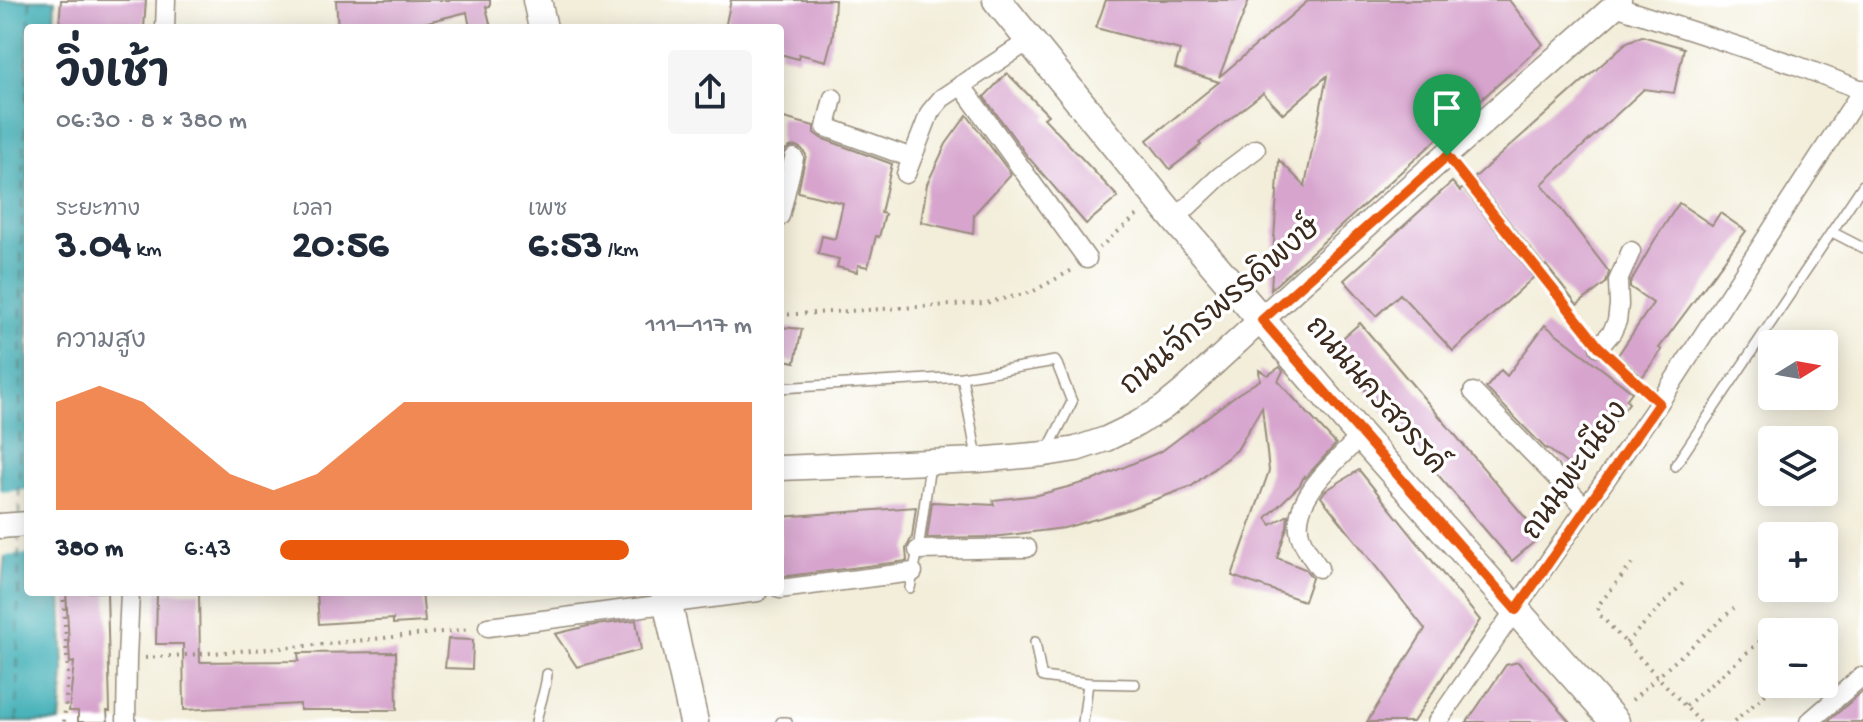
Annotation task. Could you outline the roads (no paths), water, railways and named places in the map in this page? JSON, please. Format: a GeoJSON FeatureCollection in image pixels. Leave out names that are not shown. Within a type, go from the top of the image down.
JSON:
{"type":"FeatureCollection","features":[{"type":"Feature","properties":{"kind":"main road"},"geometry":{"type":"LineString","coordinates":[[537,0],[542,24]]}},
{"type":"Feature","properties":{"kind":"main road","name":"ถนนนครสวรรค์"},"geometry":{"type":"LineString","coordinates":[[997,0],[1166,209],[1361,436],[1613,715]]}},
{"type":"Feature","properties":{"kind":"main road","name":"ถนนจักรพรรดิพงษ์"},"geometry":{"type":"LineString","coordinates":[[784,466],[978,460],[1045,454],[1076,449],[1137,424],[1185,390],[1617,3]]}},
{"type":"Feature","properties":{"kind":"main road"},"geometry":{"type":"LineString","coordinates":[[0,526],[24,524]]}},
{"type":"Feature","properties":{"kind":"main road"},"geometry":{"type":"LineString","coordinates":[[666,598],[694,722]]}},
{"type":"Feature","properties":{"kind":"street"},"geometry":{"type":"LineString","coordinates":[[165,24],[166,0]]}},
{"type":"Feature","properties":{"kind":"street"},"geometry":{"type":"LineString","coordinates":[[1617,3],[1863,89]]}},
{"type":"Feature","properties":{"kind":"street"},"geometry":{"type":"LineString","coordinates":[[833,98],[826,127],[909,166],[930,112],[942,98],[1030,40]]}},
{"type":"Feature","properties":{"kind":"street"},"geometry":{"type":"LineString","coordinates":[[961,85],[1087,259]]}},
{"type":"Feature","properties":{"kind":"street","name":"ถนนพะเนียง"},"geometry":{"type":"LineString","coordinates":[[1437,722],[1659,403],[1863,89]]}},
{"type":"Feature","properties":{"kind":"street"},"geometry":{"type":"LineString","coordinates":[[1166,209],[1219,177],[1256,149]]}},
{"type":"Feature","properties":{"kind":"street"},"geometry":{"type":"LineString","coordinates":[[784,199],[794,158]]}},
{"type":"Feature","properties":{"kind":"street"},"geometry":{"type":"LineString","coordinates":[[1599,347],[1617,321],[1618,281],[1631,251]]}},
{"type":"Feature","properties":{"kind":"street"},"geometry":{"type":"LineString","coordinates":[[1473,392],[1586,508]]}},
{"type":"Feature","properties":{"kind":"street"},"geometry":{"type":"LineString","coordinates":[[1319,568],[1305,549],[1298,519],[1311,489],[1361,436]]}},
{"type":"Feature","properties":{"kind":"street"},"geometry":{"type":"LineString","coordinates":[[918,550],[1027,548]]}},
{"type":"Feature","properties":{"kind":"street"},"geometry":{"type":"LineString","coordinates":[[784,589],[912,580]]}},
{"type":"Feature","properties":{"kind":"street"},"geometry":{"type":"LineString","coordinates":[[126,722],[130,596]]}},
{"type":"Feature","properties":{"kind":"street"},"geometry":{"type":"LineString","coordinates":[[488,627],[666,598],[697,596]]}},
{"type":"Feature","properties":{"kind":"street"},"geometry":{"type":"LineString","coordinates":[[1809,722],[1861,677]]}},
{"type":"Feature","properties":{"kind":"lane"},"geometry":{"type":"LineString","coordinates":[[1447,156],[1599,347],[1659,403]]}},
{"type":"Feature","properties":{"kind":"lane"},"geometry":{"type":"LineString","coordinates":[[1675,466],[1863,185]]}},
{"type":"Feature","properties":{"kind":"lane"},"geometry":{"type":"LineString","coordinates":[[1832,232],[1863,248]]}},
{"type":"Feature","properties":{"kind":"lane"},"geometry":{"type":"LineString","coordinates":[[784,388],[962,377],[1056,362],[1072,402],[1045,454]]}},
{"type":"Feature","properties":{"kind":"lane"},"geometry":{"type":"LineString","coordinates":[[962,377],[978,460]]}},
{"type":"Feature","properties":{"kind":"lane"},"geometry":{"type":"LineString","coordinates":[[912,580],[931,462]]}},
{"type":"Feature","properties":{"kind":"lane"},"geometry":{"type":"LineString","coordinates":[[1035,642],[1043,677],[1088,683],[1135,684]]}},
{"type":"Feature","properties":{"kind":"lane"},"geometry":{"type":"LineString","coordinates":[[536,722],[547,674]]}},
{"type":"Feature","properties":{"kind":"lane"},"geometry":{"type":"LineString","coordinates":[[1083,722],[1088,683]]}},
{"type":"Feature","properties":{"kind":"water"},"geometry":{"type":"Polygon","coordinates":[[[0,0],[55,0],[54,24],[24,24],[24,596],[61,596],[64,674],[60,722],[0,722],[0,599],[5,555],[0,474],[0,0]]]}}]}
